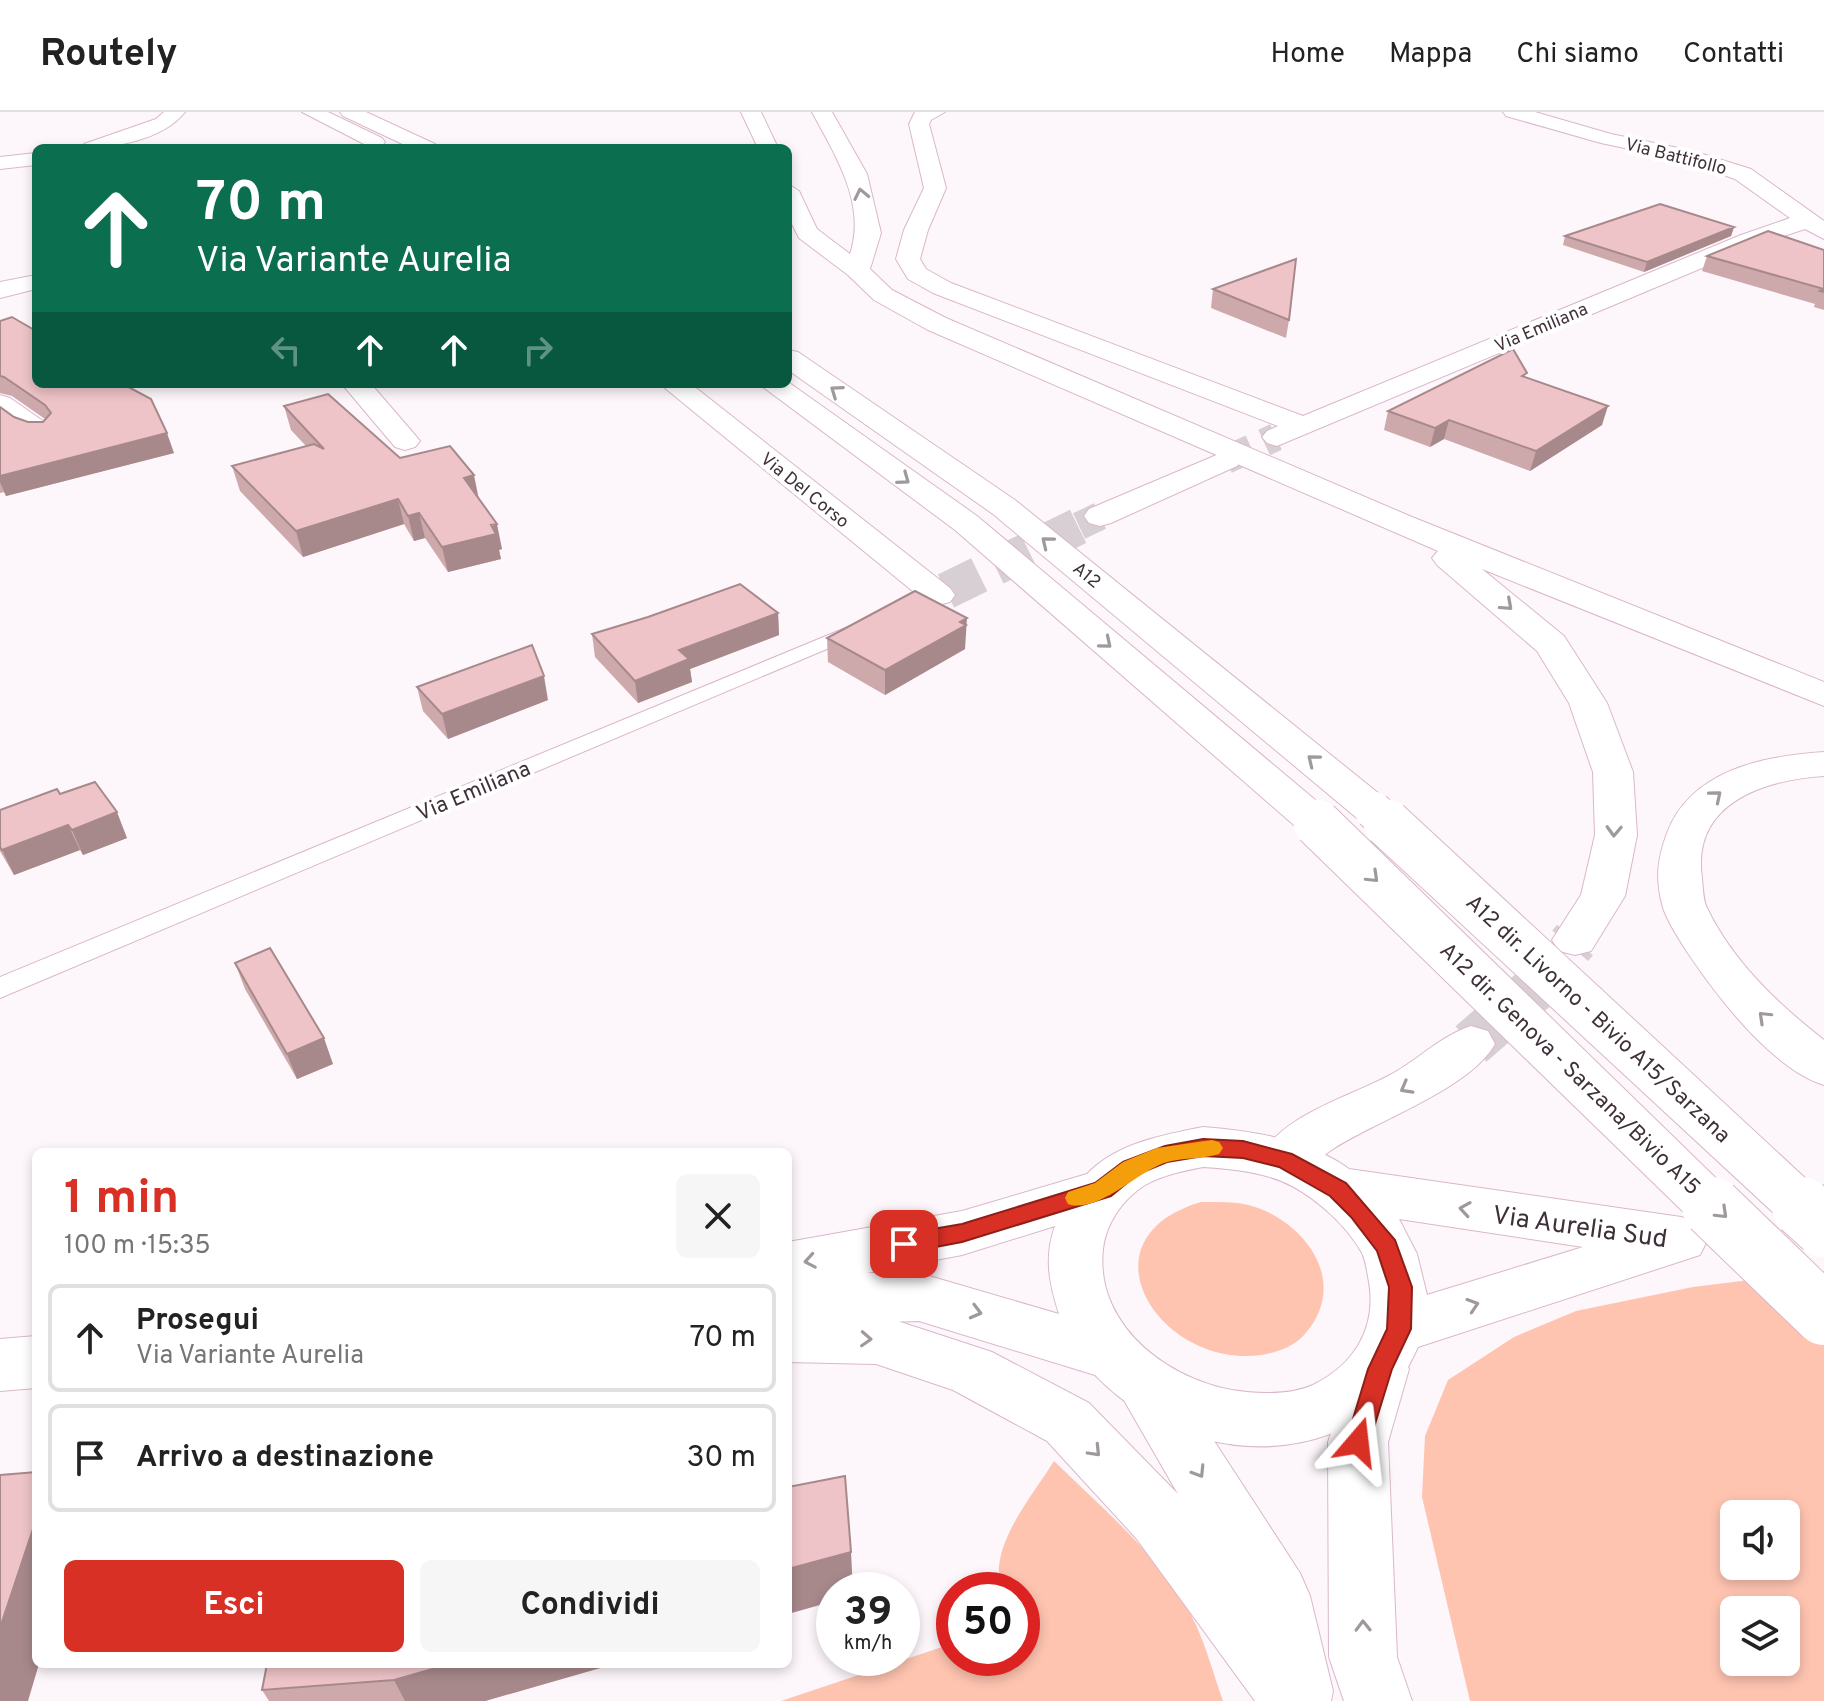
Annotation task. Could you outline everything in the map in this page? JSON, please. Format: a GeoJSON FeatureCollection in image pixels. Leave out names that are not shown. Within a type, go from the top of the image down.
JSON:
{"type":"FeatureCollection","features":[{"type":"Feature","properties":{"kind":"main road"},"geometry":{"type":"LineString","coordinates":[[103,144],[163,123],[175,112]]}},
{"type":"Feature","properties":{"kind":"main road"},"geometry":{"type":"LineString","coordinates":[[312,112],[380,144]]}},
{"type":"Feature","properties":{"kind":"main road"},"geometry":{"type":"LineString","coordinates":[[350,112],[419,144]]}},
{"type":"Feature","properties":{"kind":"main road"},"geometry":{"type":"LineString","coordinates":[[366,112],[383,127]]}},
{"type":"Feature","properties":{"kind":"main road"},"geometry":{"type":"LineString","coordinates":[[751,112],[766,144]]}},
{"type":"Feature","properties":{"kind":"main road"},"geometry":{"type":"LineString","coordinates":[[822,112],[856,174],[869,233],[857,270]]}},
{"type":"Feature","properties":{"kind":"main road"},"geometry":{"type":"LineString","coordinates":[[935,112],[922,116],[919,124],[935,188],[916,230],[908,259],[917,274],[942,288],[1304,426]]}},
{"type":"Feature","properties":{"kind":"main road","name":"Via Battifollo"},"geometry":{"type":"LineString","coordinates":[[1513,112],[1608,139],[1686,155],[1743,174],[1816,226]]}},
{"type":"Feature","properties":{"kind":"main road"},"geometry":{"type":"LineString","coordinates":[[0,163],[32,159]]}},
{"type":"Feature","properties":{"kind":"main road"},"geometry":{"type":"LineString","coordinates":[[0,170],[32,170]]}},
{"type":"Feature","properties":{"kind":"main road"},"geometry":{"type":"LineString","coordinates":[[792,200],[807,233],[857,270],[883,295],[937,324],[1401,524],[1824,695]]}},
{"type":"Feature","properties":{"kind":"main road","name":"Via Emiliana"},"geometry":{"type":"LineString","coordinates":[[1276,437],[1749,240],[1816,226]]}},
{"type":"Feature","properties":{"kind":"main road"},"geometry":{"type":"LineString","coordinates":[[0,290],[32,283]]}},
{"type":"Feature","properties":{"kind":"main road","name":"A12"},"geometry":{"type":"LineString","coordinates":[[792,361],[1004,507],[1373,810]]}},
{"type":"Feature","properties":{"kind":"main road"},"geometry":{"type":"LineString","coordinates":[[359,388],[405,441]]}},
{"type":"Feature","properties":{"kind":"main road","name":"Via Del Corso"},"geometry":{"type":"LineString","coordinates":[[679,388],[942,593]]}},
{"type":"Feature","properties":{"kind":"main road","name":"A12"},"geometry":{"type":"LineString","coordinates":[[779,388],[966,523],[1317,823]]}},
{"type":"Feature","properties":{"kind":"main road"},"geometry":{"type":"LineString","coordinates":[[0,404],[40,432]]}},
{"type":"Feature","properties":{"kind":"main road"},"geometry":{"type":"LineString","coordinates":[[1100,516],[1226,460]]}},
{"type":"Feature","properties":{"kind":"main road"},"geometry":{"type":"LineString","coordinates":[[1401,524],[1471,574],[1551,644],[1588,703],[1613,772],[1616,835],[1603,896],[1575,940]]}},
{"type":"Feature","properties":{"kind":"main road"},"geometry":{"type":"LineString","coordinates":[[1824,764],[1781,767],[1729,786],[1695,814],[1678,861],[1684,906],[1719,964],[1761,1015],[1824,1067]]}},
{"type":"Feature","properties":{"kind":"main road","name":"A12 dir. Livorno - Bivio A15/Sarzana"},"geometry":{"type":"LineString","coordinates":[[1373,810],[1824,1227]]}},
{"type":"Feature","properties":{"kind":"main road","name":"A12 dir. Genova - Sarzana/Bivio A15"},"geometry":{"type":"LineString","coordinates":[[1317,823],[1824,1315]]}},
{"type":"Feature","properties":{"kind":"main road"},"geometry":{"type":"LineString","coordinates":[[1284,1160],[1312,1137],[1414,1084],[1471,1044]]}},
{"type":"Feature","properties":{"kind":"main road"},"geometry":{"type":"LineString","coordinates":[[1299,1701],[1277,1596],[1126,1368],[1083,1311],[1073,1266],[1080,1225],[1103,1190],[1131,1168],[1165,1154],[1203,1147],[1243,1150],[1284,1160],[1338,1189],[1387,1247],[1400,1287],[1389,1349],[1358,1442],[1363,1657],[1378,1701]]}},
{"type":"Feature","properties":{"kind":"main road","name":"Via Aurelia Sud"},"geometry":{"type":"LineString","coordinates":[[1338,1189],[1681,1239],[1389,1349]]}},
{"type":"Feature","properties":{"kind":"main road"},"geometry":{"type":"LineString","coordinates":[[792,1264],[962,1233],[1103,1190]]}},
{"type":"Feature","properties":{"kind":"main road"},"geometry":{"type":"LineString","coordinates":[[792,1301],[919,1297],[1126,1368],[1191,1409],[1239,1420],[1295,1418],[1344,1400],[1389,1349]]}},
{"type":"Feature","properties":{"kind":"main road"},"geometry":{"type":"LineString","coordinates":[[792,1337],[876,1339],[971,1370],[1068,1422],[1158,1517],[1299,1701]]}},
{"type":"Feature","properties":{"kind":"main road"},"geometry":{"type":"LineString","coordinates":[[0,1365],[32,1362]]}},
{"type":"Feature","properties":{"kind":"lane"},"geometry":{"type":"LineString","coordinates":[[909,607],[942,593]]}},
{"type":"Feature","properties":{"kind":"lane","name":"Via Emiliana"},"geometry":{"type":"LineString","coordinates":[[0,988],[880,619]]}},
{"type":"Feature","properties":{"kind":"shaded area"},"geometry":{"type":"Polygon","coordinates":[[[1201,1202],[1254,1206],[1280,1219],[1309,1246],[1323,1280],[1323,1298],[1317,1317],[1295,1343],[1261,1355],[1224,1354],[1191,1342],[1165,1322],[1146,1298],[1138,1270],[1143,1243],[1164,1220],[1201,1202]]]}},
{"type":"Feature","properties":{"kind":"shaded area"},"geometry":{"type":"Polygon","coordinates":[[[1824,1271],[1824,1701],[1470,1701],[1422,1497],[1425,1436],[1448,1380],[1514,1337],[1576,1311],[1693,1287],[1824,1271]]]}},
{"type":"Feature","properties":{"kind":"shaded area"},"geometry":{"type":"Polygon","coordinates":[[[1054,1461],[1132,1537],[1168,1579],[1196,1625],[1223,1701],[781,1701],[856,1676],[920,1676],[920,1654],[936,1649],[936,1676],[1040,1676],[1040,1572],[999,1572],[1006,1539],[1054,1461]]]}},
{"type":"Feature","properties":{"kind":"building"},"geometry":{"type":"Polygon","coordinates":[[[1660,204],[1734,227],[1647,262],[1565,236],[1660,204]]]}},
{"type":"Feature","properties":{"kind":"building"},"geometry":{"type":"Polygon","coordinates":[[[1768,231],[1824,250],[1824,289],[1707,256],[1768,231]]]}},
{"type":"Feature","properties":{"kind":"building"},"geometry":{"type":"Polygon","coordinates":[[[1296,259],[1289,320],[1213,289],[1296,259]]]}},
{"type":"Feature","properties":{"kind":"building"},"geometry":{"type":"Polygon","coordinates":[[[12,317],[32,329],[32,388],[130,388],[151,399],[167,433],[0,476],[0,407],[28,422],[43,422],[51,413],[45,405],[0,376],[0,321],[12,317]]]}},
{"type":"Feature","properties":{"kind":"building"},"geometry":{"type":"Polygon","coordinates":[[[1513,349],[1527,373],[1522,376],[1608,406],[1536,451],[1449,420],[1435,428],[1388,411],[1513,349]]]}},
{"type":"Feature","properties":{"kind":"building"},"geometry":{"type":"Polygon","coordinates":[[[328,394],[400,458],[450,446],[474,475],[464,478],[497,524],[491,525],[496,534],[442,547],[419,513],[408,516],[398,499],[296,531],[232,466],[314,444],[324,449],[284,406],[328,394]]]}},
{"type":"Feature","properties":{"kind":"building"},"geometry":{"type":"Polygon","coordinates":[[[740,584],[778,613],[679,650],[689,659],[635,681],[592,634],[648,617],[740,584]]]}},
{"type":"Feature","properties":{"kind":"building"},"geometry":{"type":"Polygon","coordinates":[[[915,591],[967,618],[960,622],[966,625],[885,670],[827,638],[915,591]]]}},
{"type":"Feature","properties":{"kind":"building"},"geometry":{"type":"Polygon","coordinates":[[[532,645],[544,676],[442,714],[417,687],[532,645]]]}},
{"type":"Feature","properties":{"kind":"building"},"geometry":{"type":"Polygon","coordinates":[[[95,782],[117,812],[72,830],[68,825],[2,850],[0,810],[57,789],[60,794],[95,782]]]}},
{"type":"Feature","properties":{"kind":"building"},"geometry":{"type":"Polygon","coordinates":[[[270,948],[324,1038],[287,1054],[235,963],[270,948]]]}},
{"type":"Feature","properties":{"kind":"building"},"geometry":{"type":"Polygon","coordinates":[[[32,1472],[32,1532],[0,1628],[0,1475],[32,1472]]]}},
{"type":"Feature","properties":{"kind":"building"},"geometry":{"type":"Polygon","coordinates":[[[845,1476],[851,1552],[792,1568],[792,1486],[845,1476]]]}},
{"type":"Feature","properties":{"kind":"building"},"geometry":{"type":"Polygon","coordinates":[[[266,1668],[436,1668],[394,1680],[262,1690],[266,1668]]]}},
{"type":"Feature","properties":{"kind":"tunnel"},"geometry":{"type":"LineString","coordinates":[[1226,460],[1276,437]]}},
{"type":"Feature","properties":{"kind":"tunnel"},"geometry":{"type":"LineString","coordinates":[[1079,526],[1100,516]]}},
{"type":"Feature","properties":{"kind":"tunnel"},"geometry":{"type":"LineString","coordinates":[[946,591],[1083,524]]}},
{"type":"Feature","properties":{"kind":"tunnel"},"geometry":{"type":"LineString","coordinates":[[1471,1044],[1532,991],[1575,940]]}},
{"type":"Feature","properties":{"kind":"slow traffic"},"geometry":{"type":"LineString","coordinates":[[1076,1198],[1103,1190],[1131,1168],[1165,1154],[1212,1148]]}},
{"type":"Feature","properties":{"kind":"route"},"geometry":{"type":"LineString","coordinates":[[904,1244],[962,1233],[1103,1190],[1131,1168],[1165,1154],[1203,1147],[1243,1150],[1284,1160],[1338,1189],[1359,1211],[1387,1247],[1400,1287],[1399,1329],[1380,1369],[1358,1442]]}}]}
